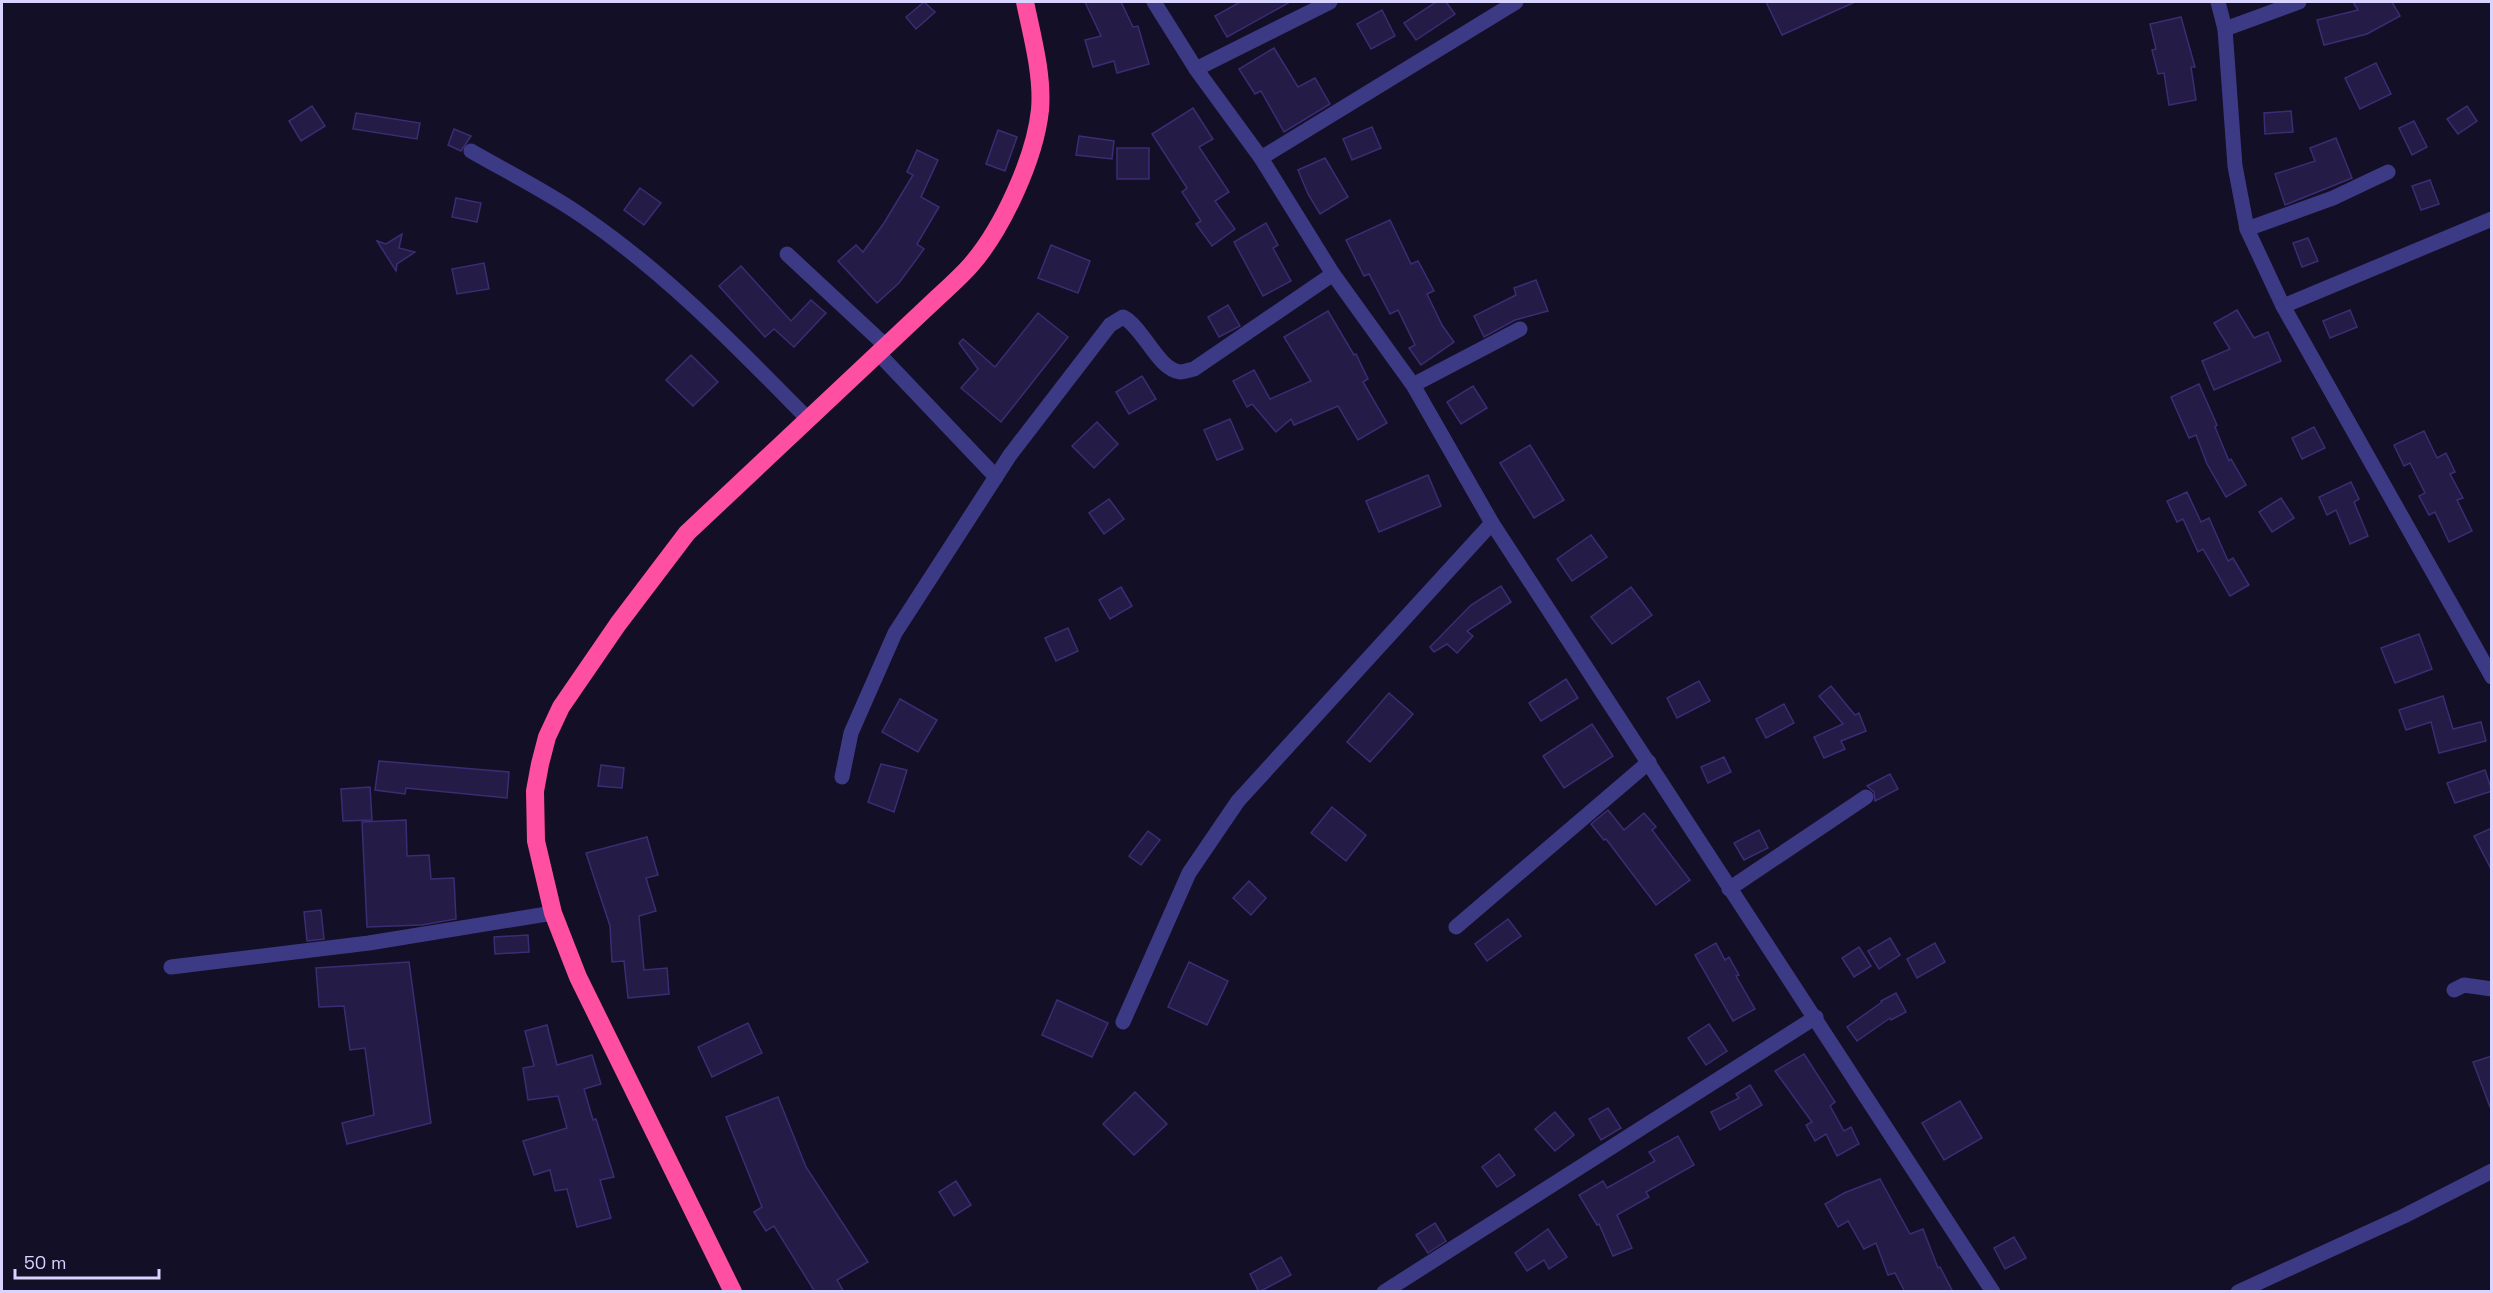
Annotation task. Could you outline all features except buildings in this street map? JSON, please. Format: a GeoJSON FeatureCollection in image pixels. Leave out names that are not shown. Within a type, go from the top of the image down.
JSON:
{"type":"FeatureCollection","features":[{"type":"Feature","properties":{"kind":"highway"},"geometry":{"type":"LineString","coordinates":[[734,1292],[578,977],[553,913],[536,841],[535,791],[547,736],[561,707],[618,624],[687,533],[883,351],[970,266],[994,234],[1033,147],[1040,108],[1037,68],[1025,2]]}},
{"type":"Feature","properties":{"kind":"street"},"geometry":{"type":"LineString","coordinates":[[1154,2],[1196,69],[1260,158],[1333,274],[1413,385],[1492,523],[1650,762],[1729,889],[1816,1017],[1993,1292]]}},
{"type":"Feature","properties":{"kind":"street"},"geometry":{"type":"LineString","coordinates":[[1196,69],[1330,2]]}},
{"type":"Feature","properties":{"kind":"street"},"geometry":{"type":"LineString","coordinates":[[1260,158],[1516,2]]}},
{"type":"Feature","properties":{"kind":"street"},"geometry":{"type":"LineString","coordinates":[[2218,2],[2225,29],[2235,166],[2247,229],[2283,306],[2492,677]]}},
{"type":"Feature","properties":{"kind":"street"},"geometry":{"type":"LineString","coordinates":[[2225,29],[2299,2]]}},
{"type":"Feature","properties":{"kind":"street"},"geometry":{"type":"LineString","coordinates":[[471,151],[584,216],[659,274],[715,325],[808,419]]}},
{"type":"Feature","properties":{"kind":"street"},"geometry":{"type":"LineString","coordinates":[[2247,229],[2333,198],[2388,172]]}},
{"type":"Feature","properties":{"kind":"street"},"geometry":{"type":"LineString","coordinates":[[2283,306],[2492,219]]}},
{"type":"Feature","properties":{"kind":"street"},"geometry":{"type":"LineString","coordinates":[[787,254],[883,351],[996,477]]}},
{"type":"Feature","properties":{"kind":"street"},"geometry":{"type":"LineString","coordinates":[[842,777],[851,733],[895,633],[1010,455],[1110,325],[1123,317],[1134,323],[1166,366],[1180,372],[1194,369],[1333,274]]}},
{"type":"Feature","properties":{"kind":"street"},"geometry":{"type":"LineString","coordinates":[[1413,385],[1520,329]]}},
{"type":"Feature","properties":{"kind":"street"},"geometry":{"type":"LineString","coordinates":[[1123,1022],[1189,873],[1238,801],[1492,523]]}},
{"type":"Feature","properties":{"kind":"street"},"geometry":{"type":"LineString","coordinates":[[1456,927],[1650,762]]}},
{"type":"Feature","properties":{"kind":"street"},"geometry":{"type":"LineString","coordinates":[[1729,889],[1866,797]]}},
{"type":"Feature","properties":{"kind":"street"},"geometry":{"type":"LineString","coordinates":[[171,967],[369,943],[553,913]]}},
{"type":"Feature","properties":{"kind":"street"},"geometry":{"type":"LineString","coordinates":[[2454,990],[2464,985],[2492,990]]}},
{"type":"Feature","properties":{"kind":"street"},"geometry":{"type":"LineString","coordinates":[[1384,1292],[1816,1017]]}},
{"type":"Feature","properties":{"kind":"street"},"geometry":{"type":"LineString","coordinates":[[2238,1292],[2404,1216],[2492,1171]]}}]}
